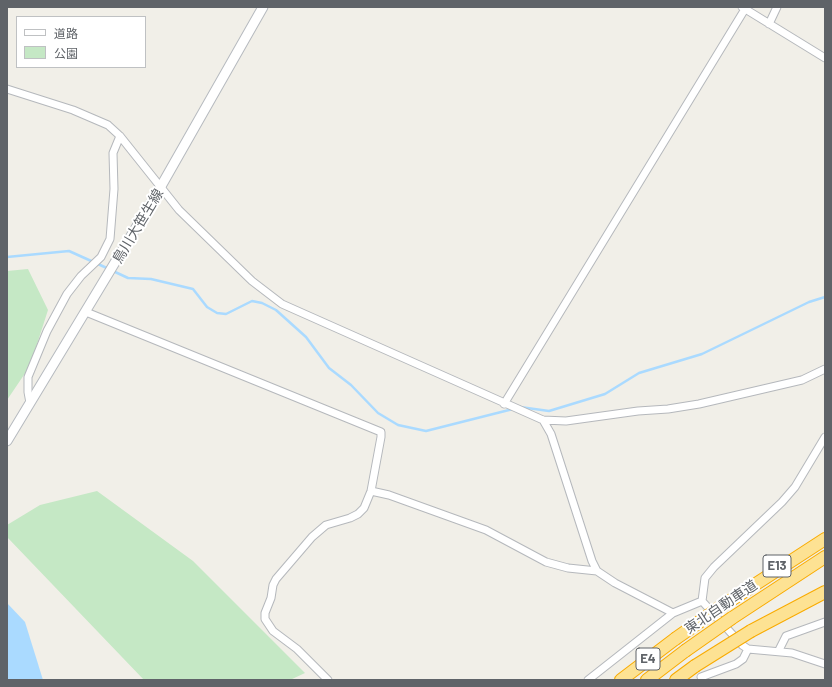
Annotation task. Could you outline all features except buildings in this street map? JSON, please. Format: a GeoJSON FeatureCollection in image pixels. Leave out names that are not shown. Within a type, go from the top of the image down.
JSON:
{"type":"FeatureCollection","features":[{"type":"Feature","properties":{"kind":"highway","name":"E13"},"geometry":{"type":"LineString","coordinates":[[725,604],[825,531]]}},
{"type":"Feature","properties":{"kind":"highway","name":"東北自動車道"},"geometry":{"type":"LineString","coordinates":[[621,680],[675,639],[725,604],[825,539]]}},
{"type":"Feature","properties":{"kind":"highway","name":"東北自動車道"},"geometry":{"type":"LineString","coordinates":[[647,680],[732,618],[825,556]]}},
{"type":"Feature","properties":{"kind":"highway"},"geometry":{"type":"LineString","coordinates":[[676,680],[698,676],[751,631],[825,592]]}},
{"type":"Feature","properties":{"kind":"street","name":"鳥川大笹生線"},"geometry":{"type":"LineString","coordinates":[[7,441],[160,188],[263,7]]}},
{"type":"Feature","properties":{"kind":"street"},"geometry":{"type":"LineString","coordinates":[[769,24],[777,7]]}},
{"type":"Feature","properties":{"kind":"street"},"geometry":{"type":"LineString","coordinates":[[506,405],[743,8],[825,58]]}},
{"type":"Feature","properties":{"kind":"street"},"geometry":{"type":"LineString","coordinates":[[7,89],[92,117],[108,125],[120,136],[178,210],[252,281],[282,304],[506,405],[544,420],[566,421],[699,404],[802,380],[825,369]]}},
{"type":"Feature","properties":{"kind":"street"},"geometry":{"type":"LineString","coordinates":[[30,403],[28,377],[47,332],[67,294],[80,276],[101,257],[110,239],[114,189],[113,154],[120,136]]}},
{"type":"Feature","properties":{"kind":"street"},"geometry":{"type":"LineString","coordinates":[[86,312],[381,432],[382,437],[369,498],[358,514],[326,525],[312,537],[276,580],[273,585],[271,598],[265,613],[265,619],[273,631],[297,649],[328,680]]}},
{"type":"Feature","properties":{"kind":"street"},"geometry":{"type":"LineString","coordinates":[[544,420],[551,434],[592,561],[597,571]]}},
{"type":"Feature","properties":{"kind":"street"},"geometry":{"type":"LineString","coordinates":[[825,437],[795,487],[782,502],[722,559],[705,578],[702,601],[742,645],[748,649],[761,651],[779,650],[825,664]]}},
{"type":"Feature","properties":{"kind":"street"},"geometry":{"type":"LineString","coordinates":[[371,491],[389,495],[486,530],[546,562],[568,568],[597,571],[615,583],[673,613]]}},
{"type":"Feature","properties":{"kind":"street"},"geometry":{"type":"LineString","coordinates":[[588,680],[673,613],[702,601]]}},
{"type":"Feature","properties":{"kind":"street"},"geometry":{"type":"LineString","coordinates":[[779,650],[780,644],[786,636],[825,622]]}},
{"type":"Feature","properties":{"kind":"street"},"geometry":{"type":"LineString","coordinates":[[698,676],[736,664],[743,659],[748,649]]}},
{"type":"Feature","properties":{"kind":"green space"},"geometry":{"type":"Polygon","coordinates":[[[28,269],[48,310],[30,366],[7,400],[7,271],[28,269]]]}},
{"type":"Feature","properties":{"kind":"green space"},"geometry":{"type":"Polygon","coordinates":[[[97,491],[193,561],[305,673],[290,680],[144,680],[7,537],[7,525],[40,505],[97,491]]]}},
{"type":"Feature","properties":{"kind":"water"},"geometry":{"type":"Polygon","coordinates":[[[7,603],[25,622],[43,680],[7,680],[7,603]]]}},
{"type":"Feature","properties":{"kind":"waterway"},"geometry":{"type":"LineString","coordinates":[[7,257],[69,251],[109,269]]}},
{"type":"Feature","properties":{"kind":"waterway"},"geometry":{"type":"LineString","coordinates":[[113,271],[128,278],[151,279],[193,289],[207,307],[217,313],[226,314],[252,301],[262,303],[276,310],[306,337],[329,368],[351,385],[378,413],[398,425],[426,431],[513,409]]}},
{"type":"Feature","properties":{"kind":"waterway"},"geometry":{"type":"LineString","coordinates":[[520,407],[549,411],[605,394],[639,373],[702,354],[809,302],[825,297]]}}]}
